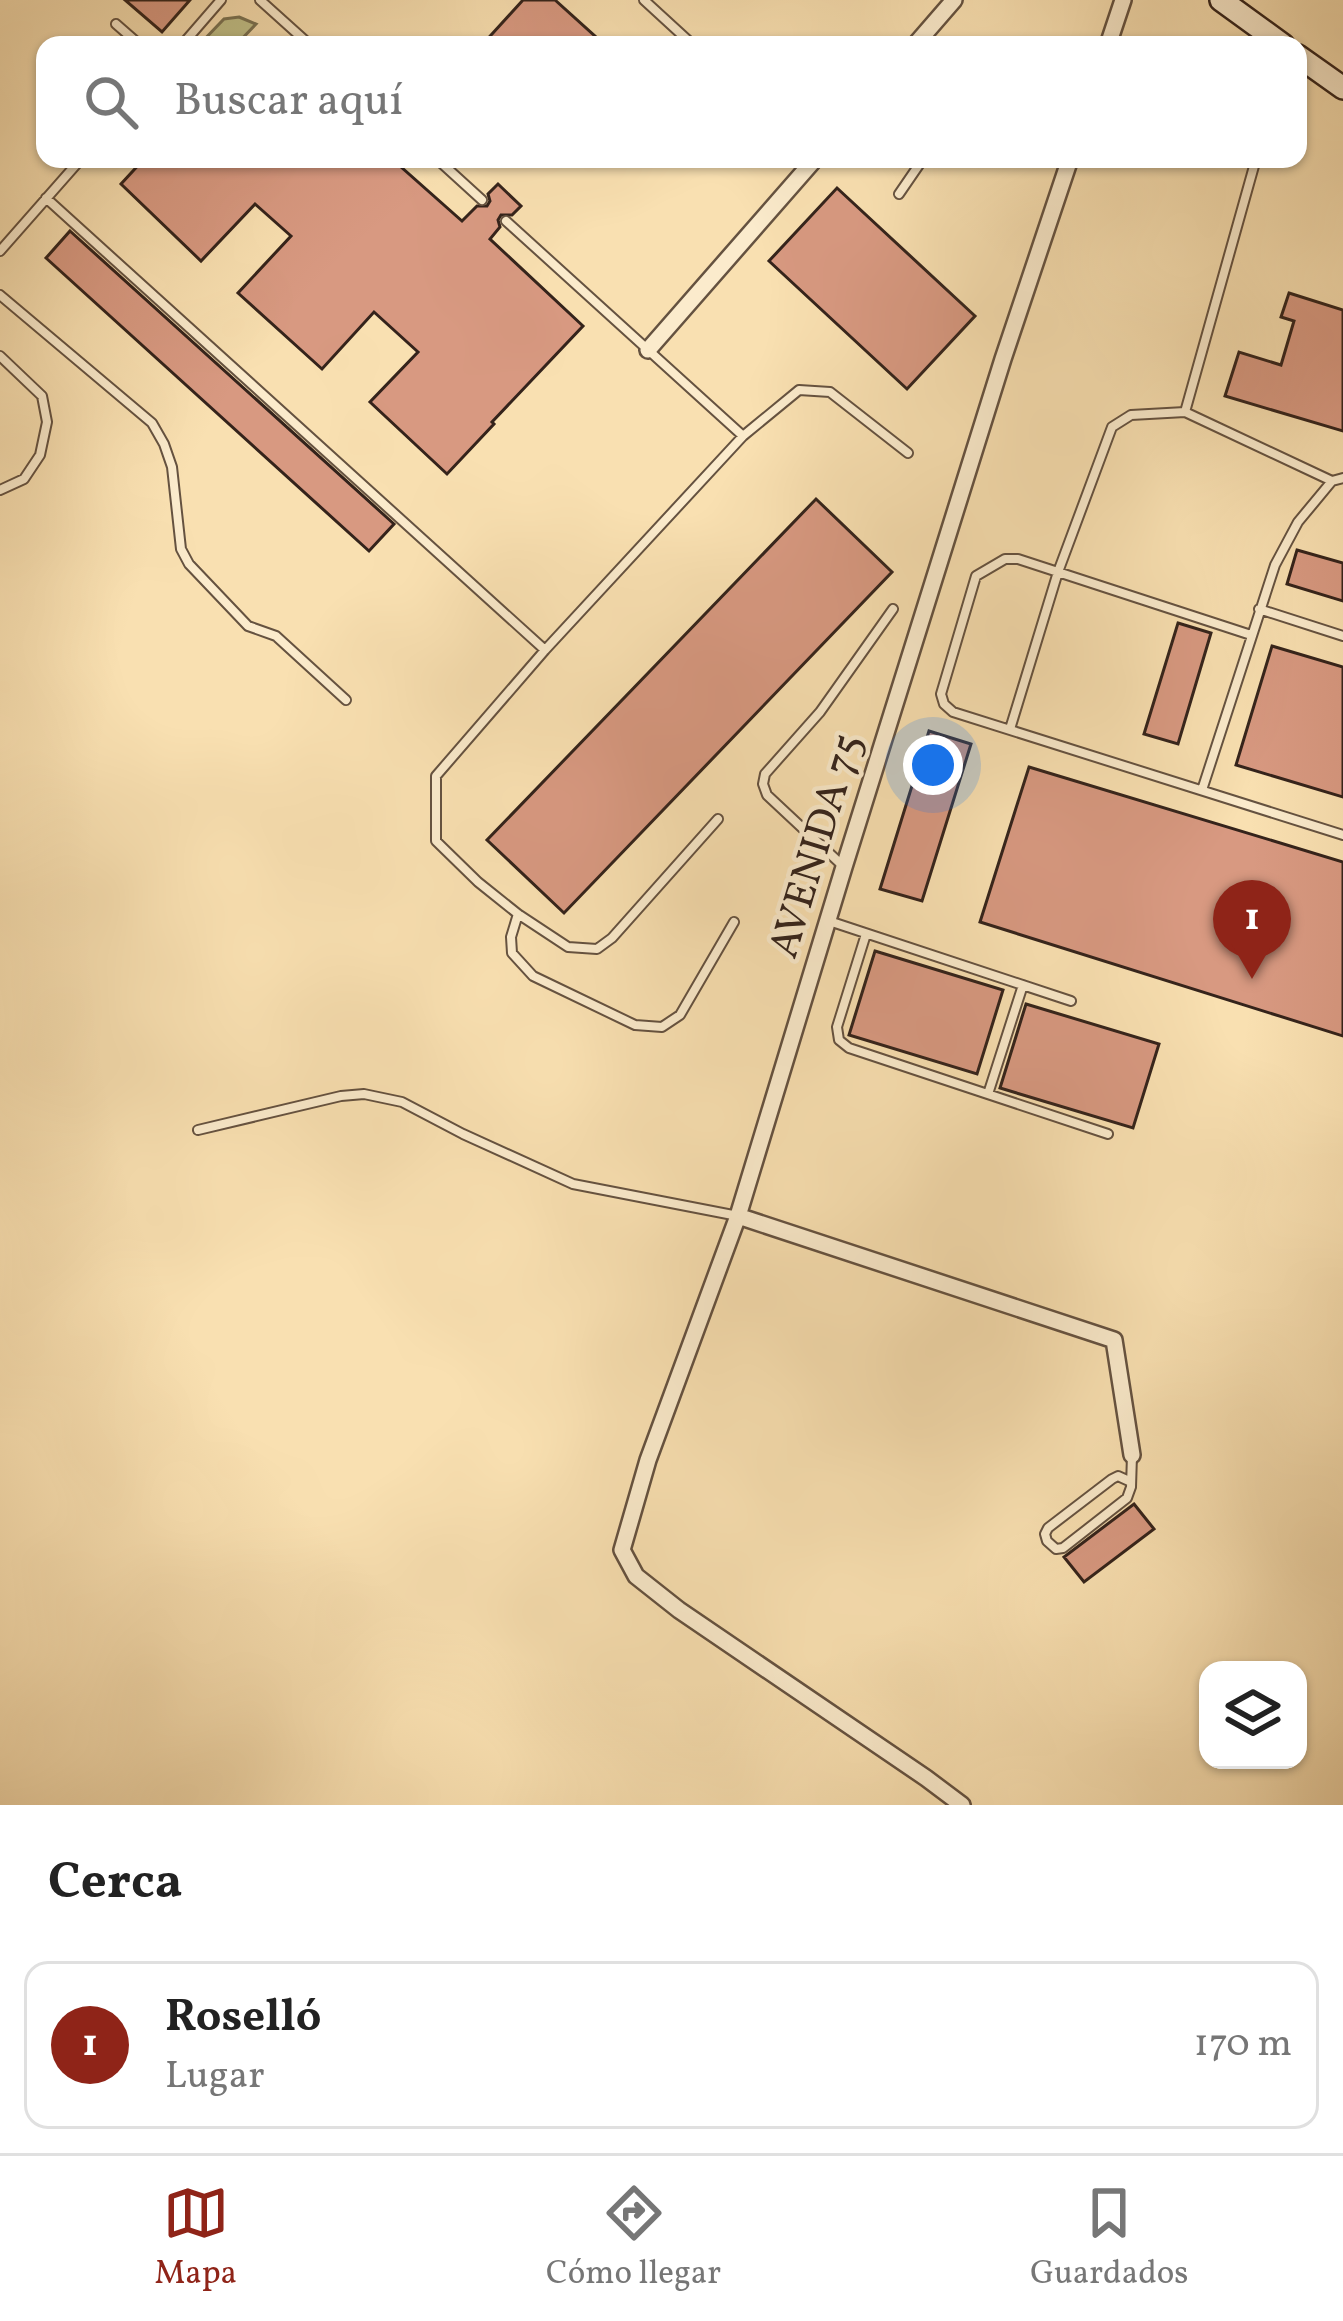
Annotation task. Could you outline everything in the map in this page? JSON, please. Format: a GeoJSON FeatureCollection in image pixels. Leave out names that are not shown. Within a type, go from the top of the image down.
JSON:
{"type":"FeatureCollection","features":[{"type":"Feature","properties":{"kind":"main road"},"geometry":{"type":"LineString","coordinates":[[1221,0],[1271,36]]}},
{"type":"Feature","properties":{"kind":"main road"},"geometry":{"type":"LineString","coordinates":[[1307,62],[1343,88]]}},
{"type":"Feature","properties":{"kind":"street"},"geometry":{"type":"LineString","coordinates":[[923,36],[954,0]]}},
{"type":"Feature","properties":{"kind":"street"},"geometry":{"type":"LineString","coordinates":[[1111,36],[1123,0]]}},
{"type":"Feature","properties":{"kind":"street"},"geometry":{"type":"LineString","coordinates":[[648,350],[807,168]]}},
{"type":"Feature","properties":{"kind":"street","name":"AVENIDA 75"},"geometry":{"type":"LineString","coordinates":[[962,1805],[679,1610],[636,1576],[622,1550],[648,1460],[738,1216],[1067,168]]}},
{"type":"Feature","properties":{"kind":"street"},"geometry":{"type":"LineString","coordinates":[[738,1216],[1114,1340],[1132,1455]]}},
{"type":"Feature","properties":{"kind":"lane"},"geometry":{"type":"LineString","coordinates":[[190,36],[221,0]]}},
{"type":"Feature","properties":{"kind":"lane"},"geometry":{"type":"LineString","coordinates":[[260,0],[300,36]]}},
{"type":"Feature","properties":{"kind":"lane"},"geometry":{"type":"LineString","coordinates":[[644,0],[683,36]]}},
{"type":"Feature","properties":{"kind":"lane"},"geometry":{"type":"LineString","coordinates":[[116,24],[130,36]]}},
{"type":"Feature","properties":{"kind":"lane"},"geometry":{"type":"LineString","coordinates":[[0,251],[73,168]]}},
{"type":"Feature","properties":{"kind":"lane"},"geometry":{"type":"LineString","coordinates":[[446,168],[482,200]]}},
{"type":"Feature","properties":{"kind":"lane"},"geometry":{"type":"LineString","coordinates":[[899,194],[917,168]]}},
{"type":"Feature","properties":{"kind":"lane"},"geometry":{"type":"LineString","coordinates":[[1185,412],[1253,168]]}},
{"type":"Feature","properties":{"kind":"lane"},"geometry":{"type":"LineString","coordinates":[[46,199],[545,650]]}},
{"type":"Feature","properties":{"kind":"lane"},"geometry":{"type":"LineString","coordinates":[[506,221],[743,436]]}},
{"type":"Feature","properties":{"kind":"lane"},"geometry":{"type":"LineString","coordinates":[[0,295],[152,423],[172,467],[181,549],[189,564],[248,626],[276,636],[346,700]]}},
{"type":"Feature","properties":{"kind":"lane"},"geometry":{"type":"LineString","coordinates":[[0,356],[42,396],[47,422],[40,455],[24,479],[0,490]]}},
{"type":"Feature","properties":{"kind":"lane"},"geometry":{"type":"LineString","coordinates":[[718,819],[612,938],[597,949],[568,947],[518,914],[436,841],[436,776],[743,436],[799,390],[830,392],[908,453]]}},
{"type":"Feature","properties":{"kind":"lane"},"geometry":{"type":"LineString","coordinates":[[1010,730],[1058,572],[1112,428],[1132,416],[1185,412],[1332,481]]}},
{"type":"Feature","properties":{"kind":"lane"},"geometry":{"type":"LineString","coordinates":[[1202,790],[1275,565],[1298,521],[1332,481],[1343,478]]}},
{"type":"Feature","properties":{"kind":"lane"},"geometry":{"type":"LineString","coordinates":[[1251,635],[1018,559],[1005,559],[976,576],[941,694],[953,712],[1343,835]]}},
{"type":"Feature","properties":{"kind":"lane"},"geometry":{"type":"LineString","coordinates":[[1259,608],[1343,636]]}},
{"type":"Feature","properties":{"kind":"lane"},"geometry":{"type":"LineString","coordinates":[[844,867],[767,795],[765,774],[820,712],[893,609]]}},
{"type":"Feature","properties":{"kind":"lane"},"geometry":{"type":"LineString","coordinates":[[518,914],[512,953],[533,976],[635,1025],[662,1027],[680,1016],[734,922]]}},
{"type":"Feature","properties":{"kind":"lane"},"geometry":{"type":"LineString","coordinates":[[827,921],[1071,1001]]}},
{"type":"Feature","properties":{"kind":"lane"},"geometry":{"type":"LineString","coordinates":[[866,934],[837,1027],[839,1040],[849,1048],[1108,1134]]}},
{"type":"Feature","properties":{"kind":"lane"},"geometry":{"type":"LineString","coordinates":[[988,1094],[1023,986]]}},
{"type":"Feature","properties":{"kind":"lane"},"geometry":{"type":"LineString","coordinates":[[198,1130],[364,1094],[402,1102],[573,1184],[738,1216]]}},
{"type":"Feature","properties":{"kind":"lane"},"geometry":{"type":"LineString","coordinates":[[1130,1481],[1118,1475],[1048,1528],[1045,1534],[1051,1546],[1063,1548],[1127,1498],[1131,1487],[1132,1455]]}},
{"type":"Feature","properties":{"kind":"green space"},"geometry":{"type":"Polygon","coordinates":[[[239,17],[256,24],[245,36],[208,36],[224,19],[239,17]]]}},
{"type":"Feature","properties":{"kind":"building"},"geometry":{"type":"Polygon","coordinates":[[[125,0],[190,0],[162,32],[125,0]]]}},
{"type":"Feature","properties":{"kind":"building"},"geometry":{"type":"Polygon","coordinates":[[[523,0],[555,0],[595,36],[490,36],[523,0]]]}},
{"type":"Feature","properties":{"kind":"building"},"geometry":{"type":"Polygon","coordinates":[[[136,168],[402,168],[462,221],[477,206],[487,206],[488,194],[498,184],[521,206],[512,215],[501,215],[500,227],[490,239],[583,326],[447,474],[370,402],[418,352],[374,312],[322,369],[238,293],[291,236],[255,204],[201,261],[121,184],[136,168]]]}},
{"type":"Feature","properties":{"kind":"building"},"geometry":{"type":"Polygon","coordinates":[[[837,188],[975,316],[907,389],[769,261],[837,188]]]}},
{"type":"Feature","properties":{"kind":"building"},"geometry":{"type":"Polygon","coordinates":[[[70,231],[394,524],[369,551],[46,258],[70,231]]]}},
{"type":"Feature","properties":{"kind":"building"},"geometry":{"type":"Polygon","coordinates":[[[1289,293],[1343,310],[1343,431],[1225,396],[1239,352],[1281,365],[1294,321],[1281,317],[1289,293]]]}},
{"type":"Feature","properties":{"kind":"building"},"geometry":{"type":"Polygon","coordinates":[[[816,499],[892,572],[564,913],[487,840],[816,499]]]}},
{"type":"Feature","properties":{"kind":"building"},"geometry":{"type":"Polygon","coordinates":[[[1297,550],[1343,563],[1343,601],[1287,584],[1297,550]]]}},
{"type":"Feature","properties":{"kind":"building"},"geometry":{"type":"Polygon","coordinates":[[[1178,623],[1211,633],[1178,744],[1144,734],[1178,623]]]}},
{"type":"Feature","properties":{"kind":"building"},"geometry":{"type":"Polygon","coordinates":[[[1272,646],[1343,667],[1343,797],[1236,765],[1272,646]]]}},
{"type":"Feature","properties":{"kind":"building"},"geometry":{"type":"Polygon","coordinates":[[[929,731],[971,744],[922,901],[880,889],[929,731]]]}},
{"type":"Feature","properties":{"kind":"building"},"geometry":{"type":"Polygon","coordinates":[[[1029,767],[1343,862],[1343,1036],[980,922],[1029,767]]]}},
{"type":"Feature","properties":{"kind":"building"},"geometry":{"type":"Polygon","coordinates":[[[875,951],[1003,990],[977,1074],[849,1035],[875,951]]]}},
{"type":"Feature","properties":{"kind":"building"},"geometry":{"type":"Polygon","coordinates":[[[1026,1004],[1159,1044],[1133,1128],[1000,1088],[1026,1004]]]}},
{"type":"Feature","properties":{"kind":"building"},"geometry":{"type":"Polygon","coordinates":[[[1134,1504],[1154,1529],[1084,1582],[1064,1557],[1134,1504]]]}},
{"type":"Feature","properties":{"kind":"place","name":"Roselló"},"geometry":{"type":"Point","coordinates":[1252,979]}}]}
